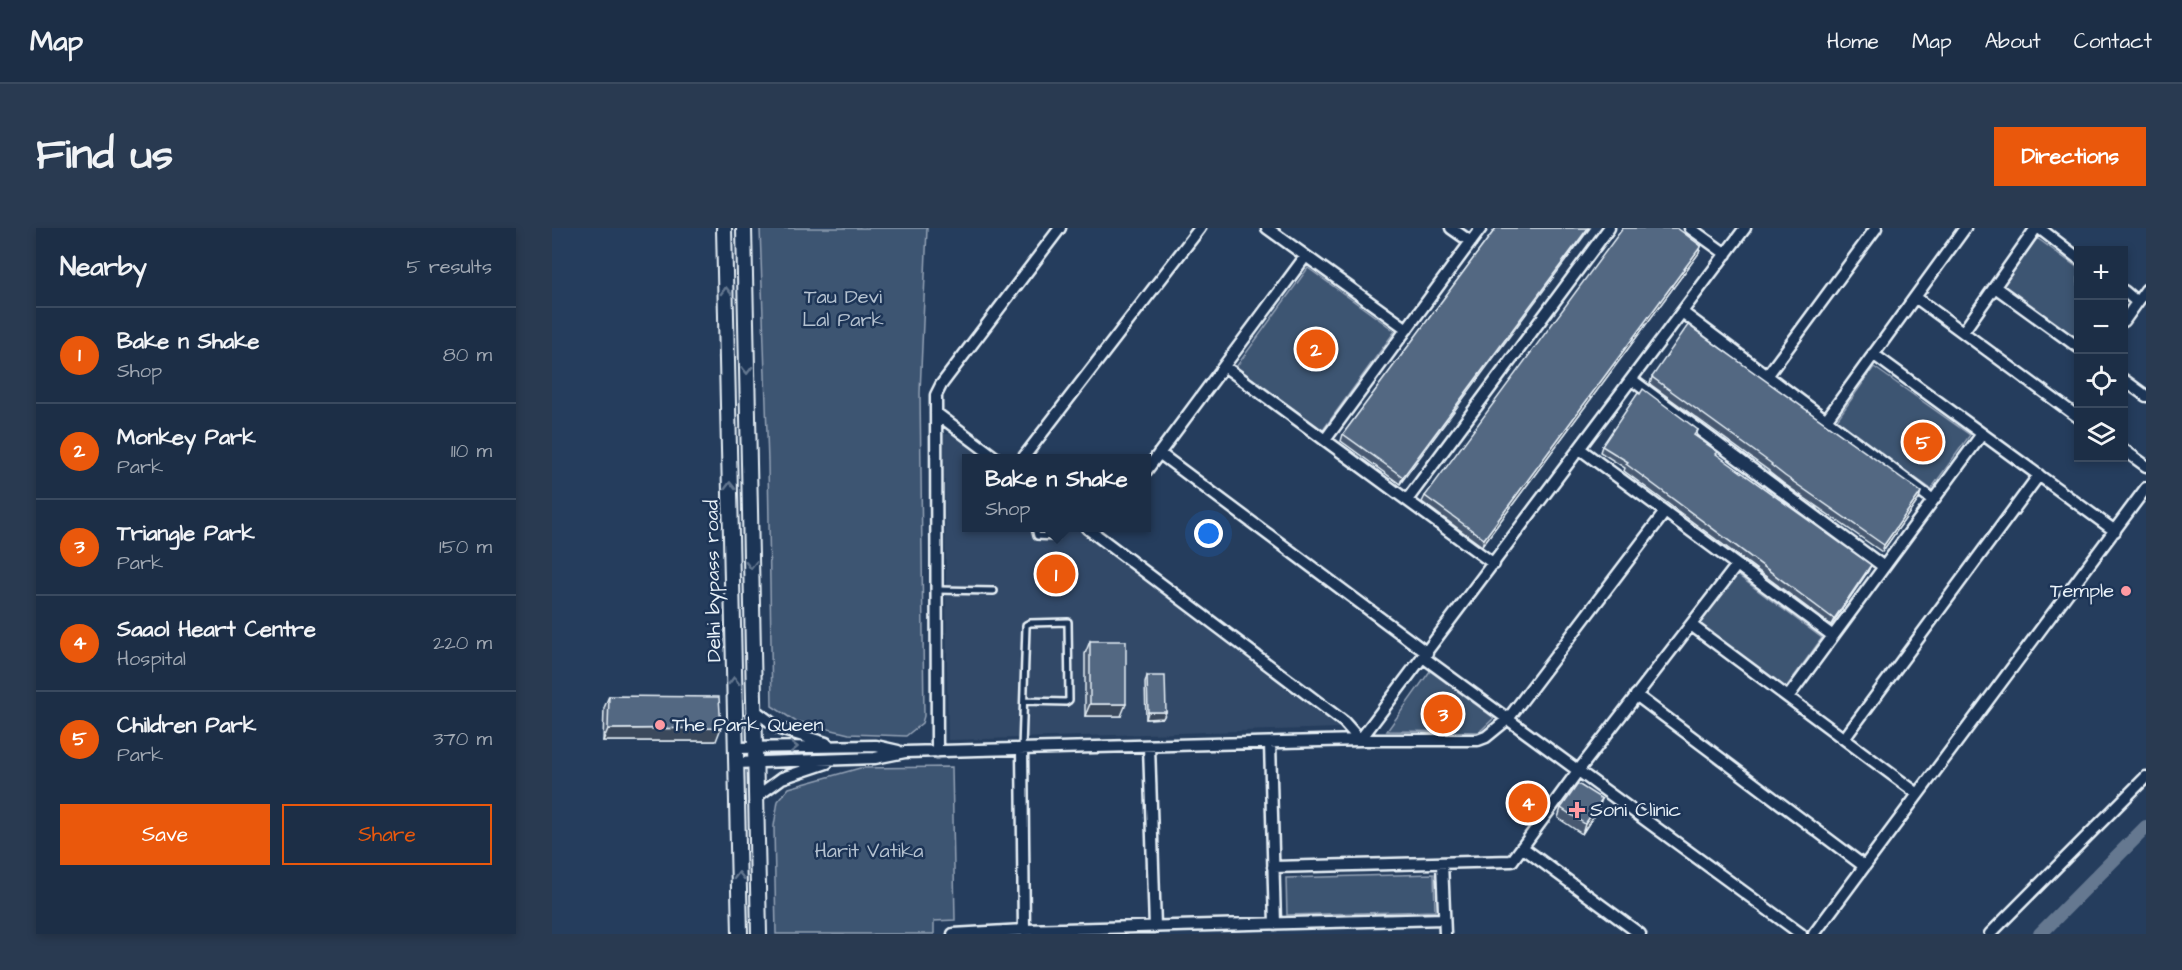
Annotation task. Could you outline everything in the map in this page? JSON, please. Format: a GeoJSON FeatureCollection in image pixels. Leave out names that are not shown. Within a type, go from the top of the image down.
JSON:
{"type":"FeatureCollection","features":[{"type":"Feature","properties":{"kind":"main road","name":"Delhi bypass road"},"geometry":{"type":"LineString","coordinates":[[724,228],[740,934]]}},
{"type":"Feature","properties":{"kind":"main road","name":"Delhi bypass road"},"geometry":{"type":"LineString","coordinates":[[744,228],[759,934]]}},
{"type":"Feature","properties":{"kind":"street"},"geometry":{"type":"LineString","coordinates":[[937,752],[936,395],[941,385],[1060,228]]}},
{"type":"Feature","properties":{"kind":"street"},"geometry":{"type":"LineString","coordinates":[[1027,454],[1200,228]]}},
{"type":"Feature","properties":{"kind":"street"},"geometry":{"type":"LineString","coordinates":[[1267,228],[1407,329]]}},
{"type":"Feature","properties":{"kind":"street"},"geometry":{"type":"LineString","coordinates":[[1451,228],[1471,242]]}},
{"type":"Feature","properties":{"kind":"street"},"geometry":{"type":"LineString","coordinates":[[1325,440],[1481,228]]}},
{"type":"Feature","properties":{"kind":"street"},"geometry":{"type":"LineString","coordinates":[[1407,500],[1609,228]]}},
{"type":"Feature","properties":{"kind":"street"},"geometry":{"type":"LineString","coordinates":[[1690,228],[1726,254]]}},
{"type":"Feature","properties":{"kind":"street"},"geometry":{"type":"LineString","coordinates":[[1360,740],[1746,228]]}},
{"type":"Feature","properties":{"kind":"street"},"geometry":{"type":"LineString","coordinates":[[1767,376],[1876,228]]}},
{"type":"Feature","properties":{"kind":"street"},"geometry":{"type":"LineString","coordinates":[[1826,420],[1965,228]]}},
{"type":"Feature","properties":{"kind":"street"},"geometry":{"type":"LineString","coordinates":[[1963,332],[2038,228],[2074,254]]}},
{"type":"Feature","properties":{"kind":"street"},"geometry":{"type":"LineString","coordinates":[[1151,464],[1305,257]]}},
{"type":"Feature","properties":{"kind":"street"},"geometry":{"type":"LineString","coordinates":[[1995,286],[2074,343]]}},
{"type":"Feature","properties":{"kind":"street"},"geometry":{"type":"LineString","coordinates":[[2128,316],[2146,290]]}},
{"type":"Feature","properties":{"kind":"street"},"geometry":{"type":"LineString","coordinates":[[2128,294],[2138,302]]}},
{"type":"Feature","properties":{"kind":"street"},"geometry":{"type":"LineString","coordinates":[[1915,297],[2074,413]]}},
{"type":"Feature","properties":{"kind":"street"},"geometry":{"type":"LineString","coordinates":[[1683,312],[1933,500]]}},
{"type":"Feature","properties":{"kind":"street"},"geometry":{"type":"LineString","coordinates":[[1873,354],[2115,531]]}},
{"type":"Feature","properties":{"kind":"street"},"geometry":{"type":"LineString","coordinates":[[1224,366],[1494,564]]}},
{"type":"Feature","properties":{"kind":"street"},"geometry":{"type":"LineString","coordinates":[[1632,380],[1884,567]]}},
{"type":"Feature","properties":{"kind":"street"},"geometry":{"type":"LineString","coordinates":[[2128,382],[2144,392]]}},
{"type":"Feature","properties":{"kind":"street"},"geometry":{"type":"LineString","coordinates":[[936,413],[989,454]]}},
{"type":"Feature","properties":{"kind":"street"},"geometry":{"type":"LineString","coordinates":[[1788,697],[1982,434]]}},
{"type":"Feature","properties":{"kind":"street"},"geometry":{"type":"LineString","coordinates":[[1580,449],[1833,636]]}},
{"type":"Feature","properties":{"kind":"street"},"geometry":{"type":"LineString","coordinates":[[1159,453],[1509,720],[1801,934]]}},
{"type":"Feature","properties":{"kind":"street"},"geometry":{"type":"LineString","coordinates":[[2128,453],[2146,466]]}},
{"type":"Feature","properties":{"kind":"street"},"geometry":{"type":"LineString","coordinates":[[1844,739],[2039,475]]}},
{"type":"Feature","properties":{"kind":"street"},"geometry":{"type":"LineString","coordinates":[[1814,934],[2146,488]]}},
{"type":"Feature","properties":{"kind":"street"},"geometry":{"type":"LineString","coordinates":[[736,764],[875,758],[904,753],[1360,740],[1478,740],[1486,737],[1509,720],[1665,512]]}},
{"type":"Feature","properties":{"kind":"street"},"geometry":{"type":"LineString","coordinates":[[1101,532],[1344,722],[1360,740]]}},
{"type":"Feature","properties":{"kind":"street"},"geometry":{"type":"LineString","coordinates":[[1273,867],[1509,862],[1514,859],[1578,771],[1737,565]]}},
{"type":"Feature","properties":{"kind":"street"},"geometry":{"type":"LineString","coordinates":[[1691,625],[1918,794]]}},
{"type":"Feature","properties":{"kind":"street"},"geometry":{"type":"LineString","coordinates":[[1636,695],[1864,866]]}},
{"type":"Feature","properties":{"kind":"street"},"geometry":{"type":"LineString","coordinates":[[754,710],[780,729],[838,747]]}},
{"type":"Feature","properties":{"kind":"street"},"geometry":{"type":"LineString","coordinates":[[1270,743],[1275,924]]}},
{"type":"Feature","properties":{"kind":"street"},"geometry":{"type":"LineString","coordinates":[[736,748],[876,746],[904,753]]}},
{"type":"Feature","properties":{"kind":"street"},"geometry":{"type":"LineString","coordinates":[[1149,746],[1155,927]]}},
{"type":"Feature","properties":{"kind":"street"},"geometry":{"type":"LineString","coordinates":[[1022,750],[1024,930]]}},
{"type":"Feature","properties":{"kind":"street"},"geometry":{"type":"LineString","coordinates":[[756,797],[782,778],[839,759]]}},
{"type":"Feature","properties":{"kind":"street"},"geometry":{"type":"LineString","coordinates":[[1990,934],[2146,777]]}},
{"type":"Feature","properties":{"kind":"street"},"geometry":{"type":"LineString","coordinates":[[1522,847],[1640,934]]}},
{"type":"Feature","properties":{"kind":"street"},"geometry":{"type":"LineString","coordinates":[[1442,863],[1445,934]]}},
{"type":"Feature","properties":{"kind":"street"},"geometry":{"type":"LineString","coordinates":[[952,934],[1024,930],[1444,919]]}},
{"type":"Feature","properties":{"kind":"lane"},"geometry":{"type":"LineString","coordinates":[[1036,532],[1037,536],[1055,537]]}},
{"type":"Feature","properties":{"kind":"lane"},"geometry":{"type":"LineString","coordinates":[[937,590],[994,591]]}},
{"type":"Feature","properties":{"kind":"lane"},"geometry":{"type":"LineString","coordinates":[[1022,750],[1026,625],[1068,622],[1069,700],[1066,702],[1024,701]]}},
{"type":"Feature","properties":{"kind":"shaded area"},"geometry":{"type":"Polygon","coordinates":[[[944,434],[954,434],[981,454],[962,454],[962,532],[1081,532],[1339,728],[948,740],[944,434]]]}},
{"type":"Feature","properties":{"kind":"green space","name":"Tau Devi Lal Park"},"geometry":{"type":"Polygon","coordinates":[[[760,228],[927,228],[920,393],[924,716],[922,723],[906,736],[849,734],[795,721],[772,706],[768,462],[760,228]]]}},
{"type":"Feature","properties":{"kind":"green space"},"geometry":{"type":"Polygon","coordinates":[[[2037,238],[2074,265],[2074,336],[2003,286],[2037,238]]]}},
{"type":"Feature","properties":{"kind":"green space"},"geometry":{"type":"Polygon","coordinates":[[[1308,268],[1395,331],[1323,430],[1236,367],[1308,268]]]}},
{"type":"Feature","properties":{"kind":"green space"},"geometry":{"type":"Polygon","coordinates":[[[1874,367],[1970,435],[1931,489],[1836,421],[1874,367]]]}},
{"type":"Feature","properties":{"kind":"green space"},"geometry":{"type":"Polygon","coordinates":[[[1736,574],[1822,638],[1785,689],[1698,625],[1736,574]]]}},
{"type":"Feature","properties":{"kind":"green space"},"geometry":{"type":"Polygon","coordinates":[[[1430,671],[1494,718],[1479,732],[1387,731],[1430,671]]]}},
{"type":"Feature","properties":{"kind":"green space","name":"Harit Vatika"},"geometry":{"type":"Polygon","coordinates":[[[952,767],[955,920],[934,921],[934,934],[776,934],[774,826],[778,801],[789,788],[860,768],[952,767]]]}},
{"type":"Feature","properties":{"kind":"green space"},"geometry":{"type":"Polygon","coordinates":[[[1434,874],[1435,911],[1287,915],[1286,878],[1434,874]]]}},
{"type":"Feature","properties":{"kind":"building"},"geometry":{"type":"Polygon","coordinates":[[[1496,228],[1588,228],[1403,477],[1343,434],[1496,228]]]}},
{"type":"Feature","properties":{"kind":"building"},"geometry":{"type":"Polygon","coordinates":[[[1623,228],[1677,228],[1701,246],[1484,539],[1425,496],[1623,228]]]}},
{"type":"Feature","properties":{"kind":"building"},"geometry":{"type":"Polygon","coordinates":[[[1688,325],[1921,492],[1884,545],[1785,476],[1772,464],[1652,377],[1688,325]]]}},
{"type":"Feature","properties":{"kind":"building"},"geometry":{"type":"Polygon","coordinates":[[[1643,389],[1698,430],[1694,435],[1718,452],[1716,454],[1871,565],[1834,619],[1626,464],[1628,462],[1602,446],[1643,389]]]}},
{"type":"Feature","properties":{"kind":"building"},"geometry":{"type":"Polygon","coordinates":[[[1090,641],[1126,641],[1126,704],[1090,704],[1090,641]]]}},
{"type":"Feature","properties":{"kind":"building"},"geometry":{"type":"Polygon","coordinates":[[[1147,676],[1165,676],[1166,712],[1148,712],[1147,676]]]}},
{"type":"Feature","properties":{"kind":"building"},"geometry":{"type":"Polygon","coordinates":[[[609,696],[719,697],[721,728],[608,729],[609,696]]]}},
{"type":"Feature","properties":{"kind":"building"},"geometry":{"type":"Polygon","coordinates":[[[1578,784],[1602,799],[1585,824],[1561,808],[1578,784]]]}},
{"type":"Feature","properties":{"kind":"building"},"geometry":{"type":"Polygon","coordinates":[[[1528,786],[1546,799],[1534,815],[1516,802],[1528,786]]]}},
{"type":"Feature","properties":{"kind":"waterway"},"geometry":{"type":"LineString","coordinates":[[2040,934],[2146,827]]}},
{"type":"Feature","properties":{"kind":"place","name":"Monkey Park"},"geometry":{"type":"Point","coordinates":[1316,349]}},
{"type":"Feature","properties":{"kind":"place","name":"Children Park"},"geometry":{"type":"Point","coordinates":[1923,442]}},
{"type":"Feature","properties":{"kind":"place","name":"Bake n Shake"},"geometry":{"type":"Point","coordinates":[1056,574]}},
{"type":"Feature","properties":{"kind":"place","name":"Temple"},"geometry":{"type":"Point","coordinates":[2126,591]}},
{"type":"Feature","properties":{"kind":"place","name":"Triangle Park"},"geometry":{"type":"Point","coordinates":[1443,714]}},
{"type":"Feature","properties":{"kind":"place","name":"The Park Queen"},"geometry":{"type":"Point","coordinates":[660,725]}},
{"type":"Feature","properties":{"kind":"place","name":"Saaol Heart Centre"},"geometry":{"type":"Point","coordinates":[1528,803]}},
{"type":"Feature","properties":{"kind":"place","name":"Soni Clinic"},"geometry":{"type":"Point","coordinates":[1577,810]}}]}
